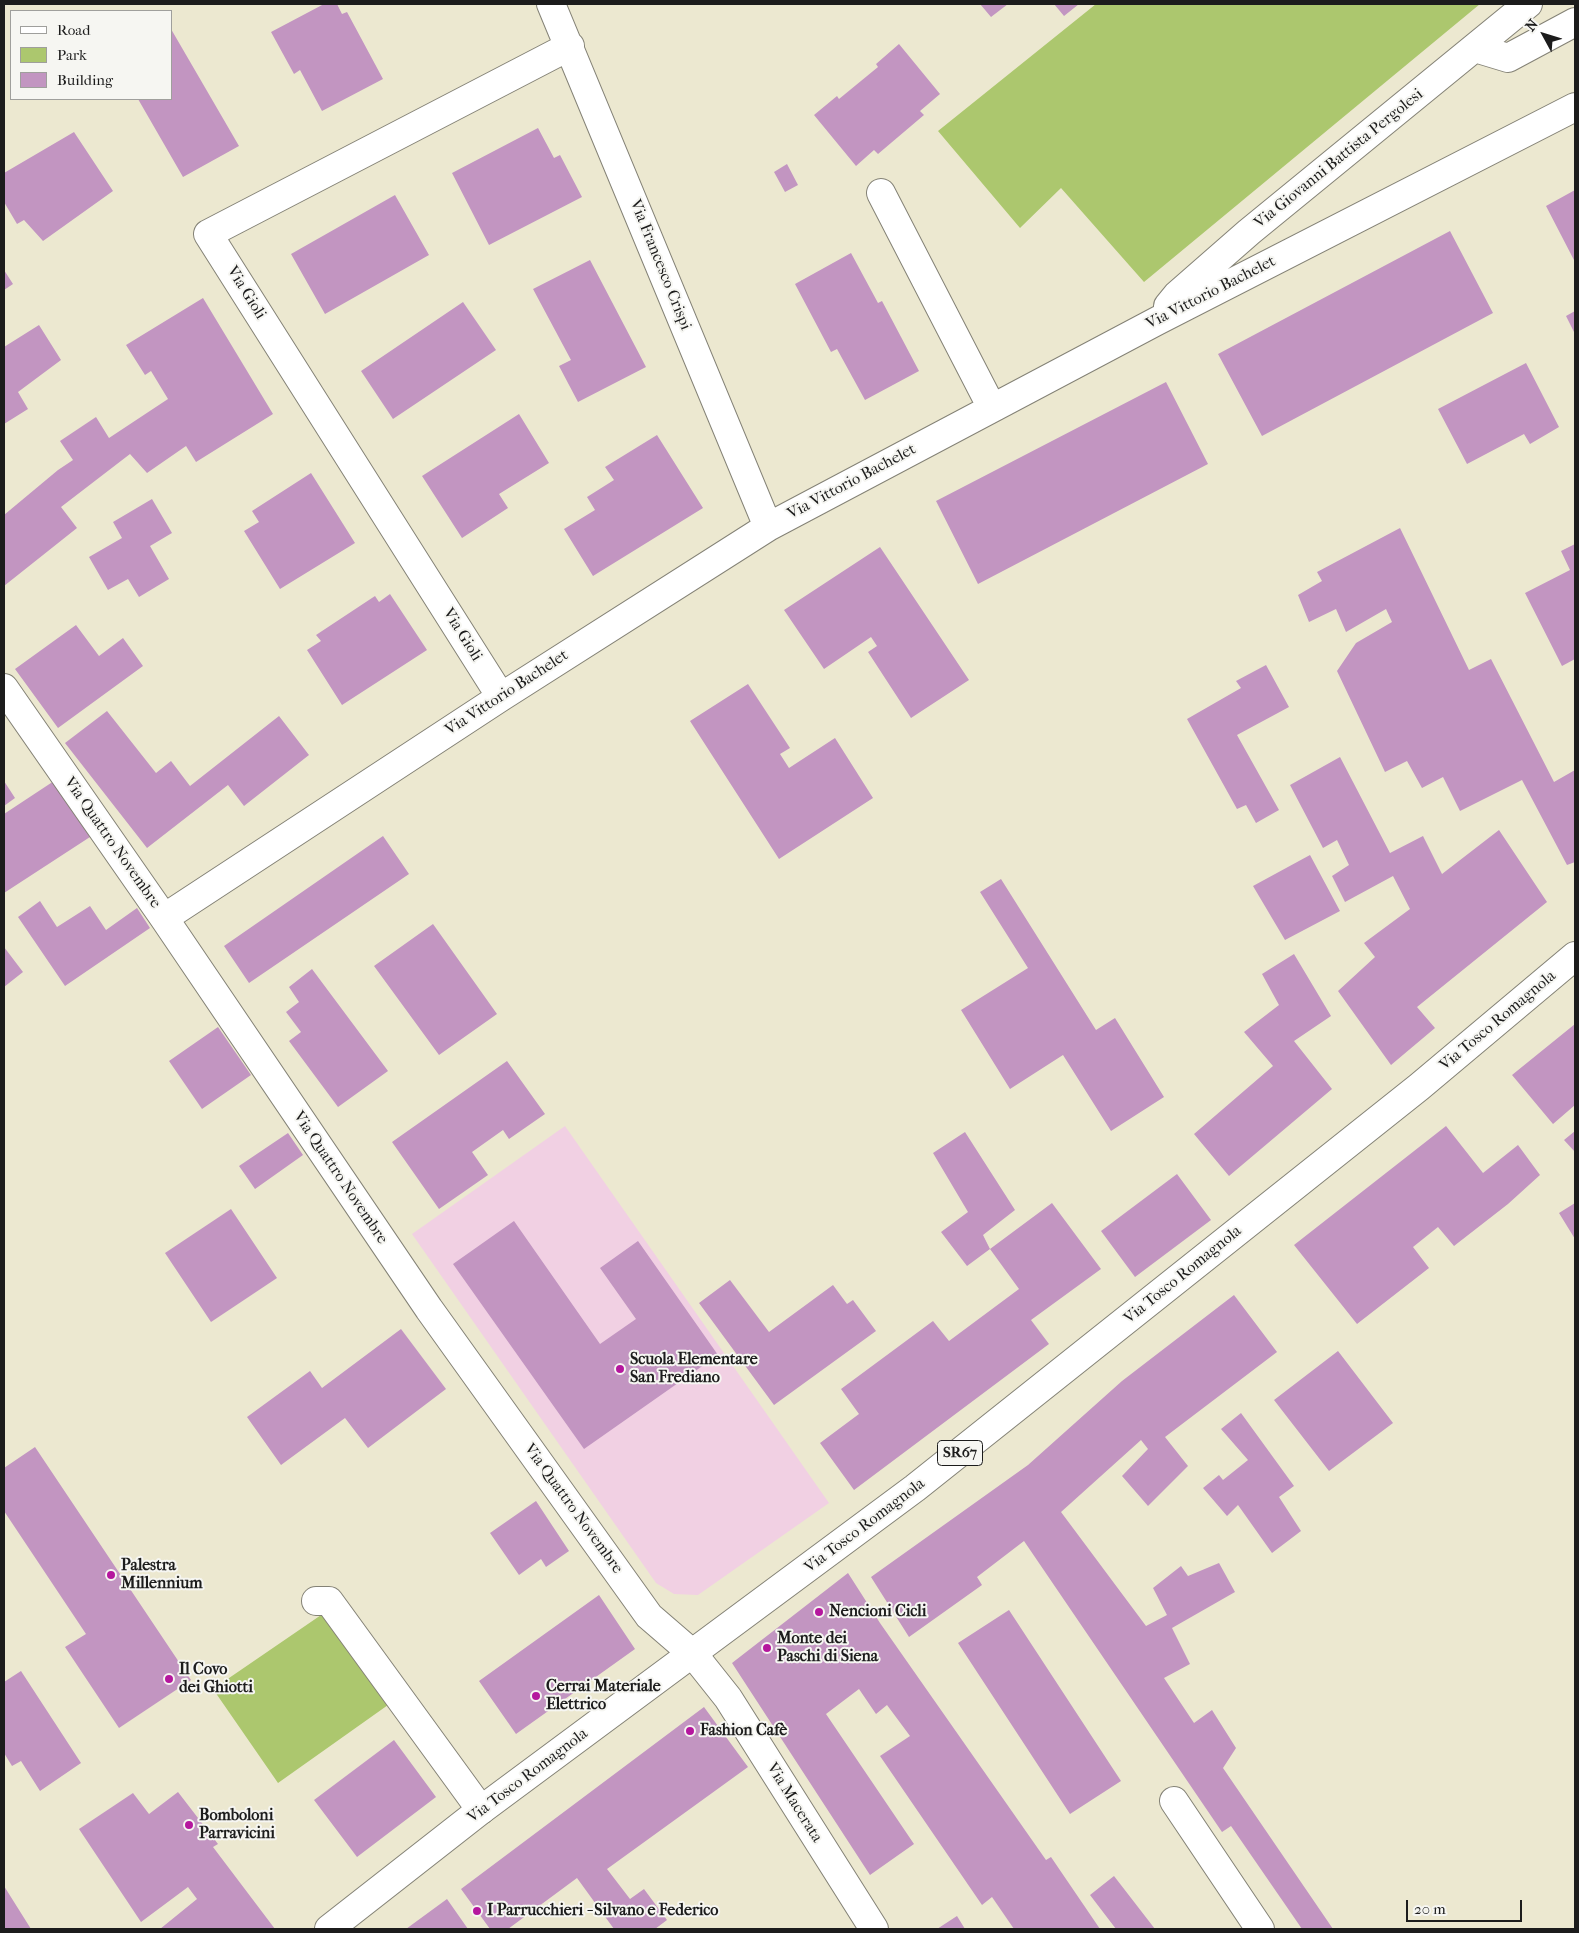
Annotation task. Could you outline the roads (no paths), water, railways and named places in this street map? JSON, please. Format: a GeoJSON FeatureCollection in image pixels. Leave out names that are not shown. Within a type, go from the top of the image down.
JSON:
{"type":"FeatureCollection","features":[{"type":"Feature","properties":{"kind":"street","name":"Via Francesco Crispi"},"geometry":{"type":"LineString","coordinates":[[551,4],[768,527]]}},
{"type":"Feature","properties":{"kind":"street","name":"Via Giovanni Battista Pergolesi"},"geometry":{"type":"LineString","coordinates":[[1157,321],[1177,296],[1249,232],[1528,4]]}},
{"type":"Feature","properties":{"kind":"street"},"geometry":{"type":"LineString","coordinates":[[1475,48],[1508,58],[1575,22]]}},
{"type":"Feature","properties":{"kind":"street","name":"Via Gioli"},"geometry":{"type":"LineString","coordinates":[[501,697],[208,234],[570,46]]}},
{"type":"Feature","properties":{"kind":"street","name":"Via Vittorio Bachelet"},"geometry":{"type":"LineString","coordinates":[[164,918],[501,697],[768,527],[1157,321],[1575,106]]}},
{"type":"Feature","properties":{"kind":"street"},"geometry":{"type":"LineString","coordinates":[[882,193],[992,408]]}},
{"type":"Feature","properties":{"kind":"street","name":"Via Quattro Novembre"},"geometry":{"type":"LineString","coordinates":[[4,688],[164,918],[429,1308],[649,1616],[693,1654]]}},
{"type":"Feature","properties":{"kind":"street","name":"Via Tosco Romagnola"},"geometry":{"type":"LineString","coordinates":[[329,1929],[481,1810],[923,1482],[1419,1088],[1575,956]]}},
{"type":"Feature","properties":{"kind":"street"},"geometry":{"type":"LineString","coordinates":[[316,1601],[329,1601],[481,1810]]}},
{"type":"Feature","properties":{"kind":"street","name":"Via Macerata"},"geometry":{"type":"LineString","coordinates":[[693,1654],[728,1698],[874,1929]]}},
{"type":"Feature","properties":{"kind":"street"},"geometry":{"type":"LineString","coordinates":[[1174,1801],[1260,1929]]}},
{"type":"Feature","properties":{"kind":"place","name":"Scuola Elementare San Frediano"},"geometry":{"type":"Point","coordinates":[620,1369]}},
{"type":"Feature","properties":{"kind":"place","name":"Palestra Millennium"},"geometry":{"type":"Point","coordinates":[111,1575]}},
{"type":"Feature","properties":{"kind":"place","name":"Nencioni Cicli"},"geometry":{"type":"Point","coordinates":[819,1612]}},
{"type":"Feature","properties":{"kind":"place","name":"Monte dei Paschi di Siena"},"geometry":{"type":"Point","coordinates":[767,1648]}},
{"type":"Feature","properties":{"kind":"place","name":"Il Covo dei Ghiotti"},"geometry":{"type":"Point","coordinates":[169,1679]}},
{"type":"Feature","properties":{"kind":"place","name":"Cerrai Materiale Elettrico"},"geometry":{"type":"Point","coordinates":[536,1696]}},
{"type":"Feature","properties":{"kind":"place","name":"Fashion Cafè"},"geometry":{"type":"Point","coordinates":[690,1731]}},
{"type":"Feature","properties":{"kind":"place","name":"Bomboloni Parravicini"},"geometry":{"type":"Point","coordinates":[189,1825]}},
{"type":"Feature","properties":{"kind":"place","name":"I Parrucchieri - Silvano e Federico"},"geometry":{"type":"Point","coordinates":[477,1911]}}]}
